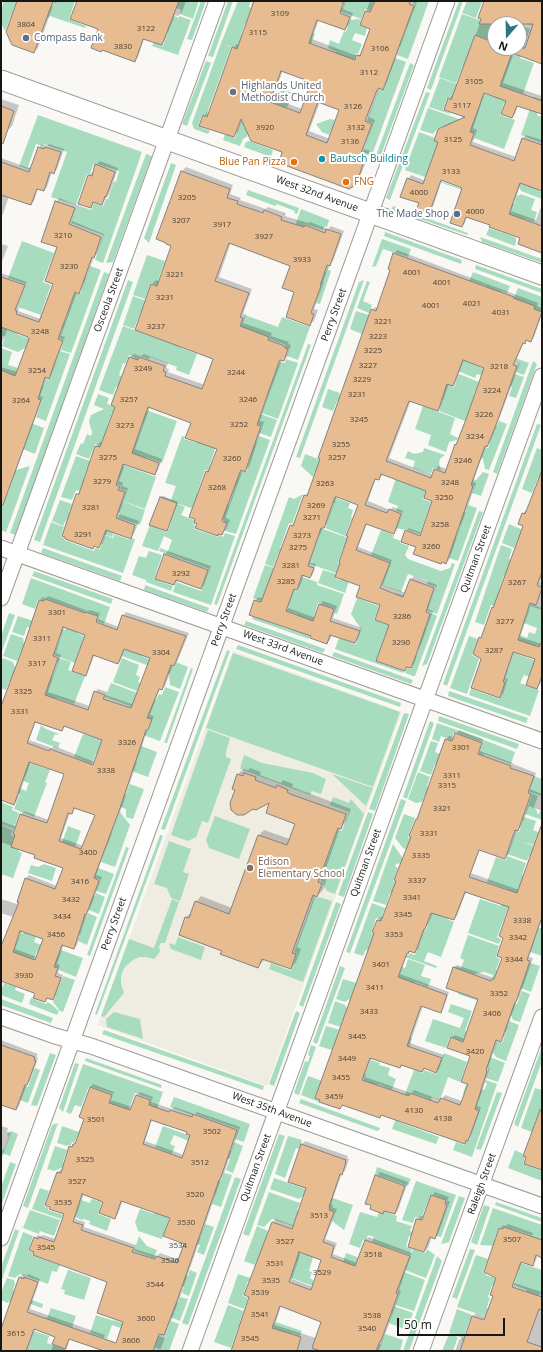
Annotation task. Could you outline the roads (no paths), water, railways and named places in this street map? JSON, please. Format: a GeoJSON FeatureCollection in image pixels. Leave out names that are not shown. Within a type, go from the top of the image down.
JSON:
{"type":"FeatureCollection","features":[{"type":"Feature","properties":{"kind":"street","name":"Osceola Street"},"geometry":{"type":"LineString","coordinates":[[1,598],[217,1]]}},
{"type":"Feature","properties":{"kind":"street","name":"Perry Street"},"geometry":{"type":"LineString","coordinates":[[1,1238],[447,1]]}},
{"type":"Feature","properties":{"kind":"street","name":"West 32nd Avenue"},"geometry":{"type":"LineString","coordinates":[[1,80],[542,275]]}},
{"type":"Feature","properties":{"kind":"street","name":"Quitman Street"},"geometry":{"type":"LineString","coordinates":[[190,1351],[542,376]]}},
{"type":"Feature","properties":{"kind":"street","name":"West 33rd Avenue"},"geometry":{"type":"LineString","coordinates":[[1,548],[542,741]]}},
{"type":"Feature","properties":{"kind":"street","name":"West 35th Avenue"},"geometry":{"type":"LineString","coordinates":[[1,1017],[92,1046],[542,1206]]}},
{"type":"Feature","properties":{"kind":"street","name":"Raleigh Street"},"geometry":{"type":"LineString","coordinates":[[421,1351],[542,1017]]}},
{"type":"Feature","properties":{"kind":"place","name":"Compass Bank"},"geometry":{"type":"Point","coordinates":[26,38]}},
{"type":"Feature","properties":{"kind":"place","name":"Highlands United Methodist Church"},"geometry":{"type":"Point","coordinates":[233,92]}},
{"type":"Feature","properties":{"kind":"place","name":"Bautsch Building"},"geometry":{"type":"Point","coordinates":[322,159]}},
{"type":"Feature","properties":{"kind":"place","name":"Blue Pan Pizza"},"geometry":{"type":"Point","coordinates":[294,162]}},
{"type":"Feature","properties":{"kind":"place","name":"FNG"},"geometry":{"type":"Point","coordinates":[346,182]}},
{"type":"Feature","properties":{"kind":"place","name":"The Made Shop"},"geometry":{"type":"Point","coordinates":[457,214]}},
{"type":"Feature","properties":{"kind":"place","name":"Edison Elementary School"},"geometry":{"type":"Point","coordinates":[250,868]}}]}
